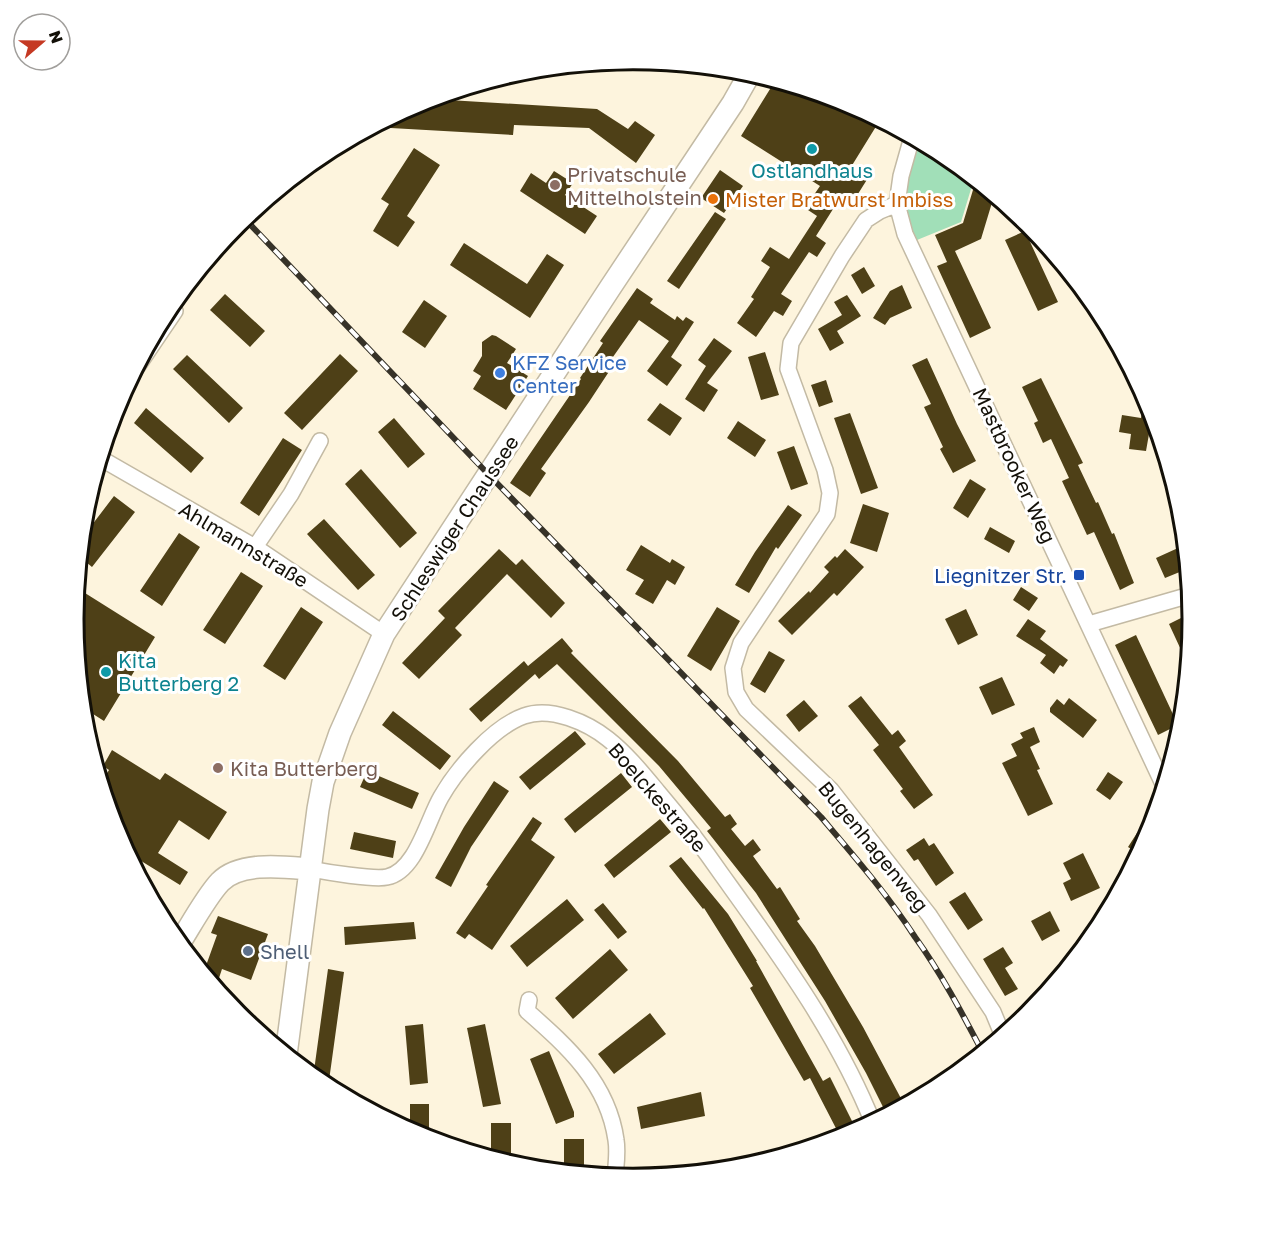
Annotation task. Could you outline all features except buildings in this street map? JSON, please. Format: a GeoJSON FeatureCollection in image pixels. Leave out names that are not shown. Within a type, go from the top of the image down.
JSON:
{"type":"FeatureCollection","features":[{"type":"Feature","properties":{"kind":"main road","name":"Schleswiger Chaussee"},"geometry":{"type":"LineString","coordinates":[[287,1045],[323,782],[340,733],[384,634],[745,82]]}},
{"type":"Feature","properties":{"kind":"main road"},"geometry":{"type":"LineString","coordinates":[[184,936],[221,881],[232,874],[260,867],[310,869]]}},
{"type":"Feature","properties":{"kind":"street","name":"Mastbrooker Weg"},"geometry":{"type":"LineString","coordinates":[[910,145],[901,176],[897,204],[905,234],[1159,775]]}},
{"type":"Feature","properties":{"kind":"street","name":"Bugenhagenweg"},"geometry":{"type":"LineString","coordinates":[[897,204],[866,220],[791,343],[788,369],[825,470],[830,493],[827,514],[741,643],[733,668],[736,692],[746,710],[831,790],[930,915],[993,1012],[1000,1028]]}},
{"type":"Feature","properties":{"kind":"street"},"geometry":{"type":"LineString","coordinates":[[255,547],[291,494],[320,441]]}},
{"type":"Feature","properties":{"kind":"street","name":"Ahlmannstraße"},"geometry":{"type":"LineString","coordinates":[[107,462],[255,547],[384,634]]}},
{"type":"Feature","properties":{"kind":"street"},"geometry":{"type":"LineString","coordinates":[[1089,624],[1181,597]]}},
{"type":"Feature","properties":{"kind":"street","name":"Boelckestraße"},"geometry":{"type":"LineString","coordinates":[[310,869],[385,878],[401,872],[415,852],[442,795],[462,768],[501,727],[526,715],[550,713],[586,725],[608,739],[636,765],[694,834],[759,925],[843,1054],[870,1115]]}},
{"type":"Feature","properties":{"kind":"street"},"geometry":{"type":"LineString","coordinates":[[529,1000],[527,1011],[560,1039],[600,1089],[609,1108],[617,1142],[616,1168]]}},
{"type":"Feature","properties":{"kind":"green space"},"geometry":{"type":"Polygon","coordinates":[[[917,149],[971,188],[961,222],[917,240],[908,222],[905,209],[906,189],[917,149]]]}},
{"type":"Feature","properties":{"kind":"railway"},"geometry":{"type":"LineString","coordinates":[[251,225],[489,475],[821,817],[870,876],[925,951],[979,1045]]}},
{"type":"Feature","properties":{"kind":"place","name":"Ostlandhaus"},"geometry":{"type":"Point","coordinates":[812,149]}},
{"type":"Feature","properties":{"kind":"place","name":"Privatschule Mittelholstein"},"geometry":{"type":"Point","coordinates":[555,185]}},
{"type":"Feature","properties":{"kind":"place","name":"Mister Bratwurst Imbiss"},"geometry":{"type":"Point","coordinates":[713,199]}},
{"type":"Feature","properties":{"kind":"place","name":"KFZ Service Center"},"geometry":{"type":"Point","coordinates":[500,373]}},
{"type":"Feature","properties":{"kind":"place","name":"Liegnitzer Str."},"geometry":{"type":"Point","coordinates":[1079,575]}},
{"type":"Feature","properties":{"kind":"place","name":"Kita Butterberg 2"},"geometry":{"type":"Point","coordinates":[106,672]}},
{"type":"Feature","properties":{"kind":"place","name":"Kita Butterberg"},"geometry":{"type":"Point","coordinates":[218,768]}},
{"type":"Feature","properties":{"kind":"place","name":"Shell"},"geometry":{"type":"Point","coordinates":[248,951]}}]}
